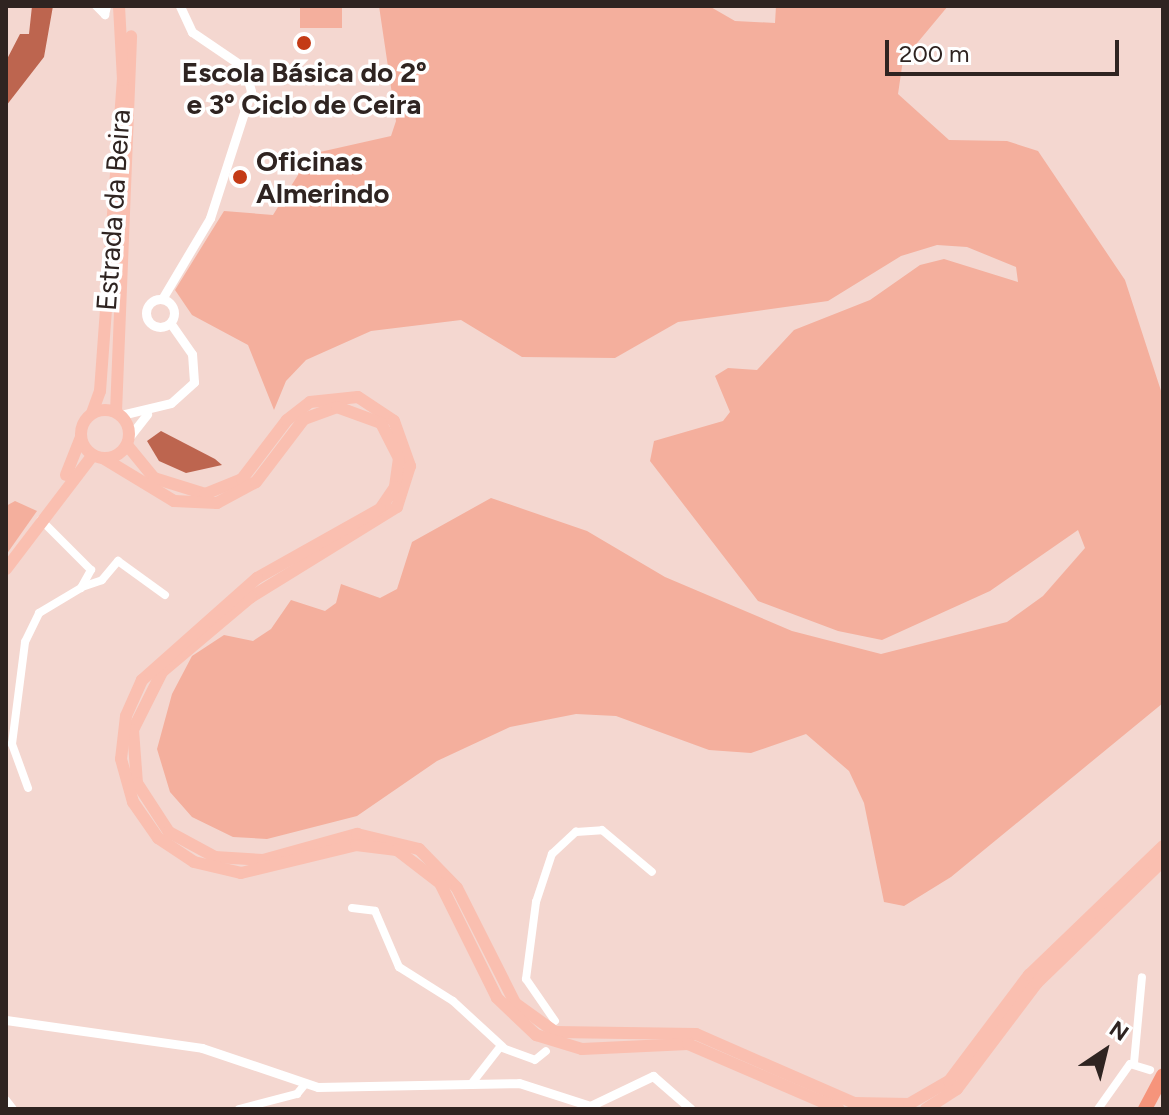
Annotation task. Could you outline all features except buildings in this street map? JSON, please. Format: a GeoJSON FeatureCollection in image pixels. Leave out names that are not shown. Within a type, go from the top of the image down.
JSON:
{"type":"FeatureCollection","features":[{"type":"Feature","properties":{"kind":"highway"},"geometry":{"type":"LineString","coordinates":[[1149,1102],[1156,1072]]}},
{"type":"Feature","properties":{"kind":"main road","name":"Estrada da Beira"},"geometry":{"type":"LineString","coordinates":[[81,437],[92,413],[100,381],[123,71],[119,6]]}},
{"type":"Feature","properties":{"kind":"main road","name":"Estrada da Beira"},"geometry":{"type":"LineString","coordinates":[[118,414],[115,382],[132,59],[127,6]]}},
{"type":"Feature","properties":{"kind":"main road"},"geometry":{"type":"LineString","coordinates":[[92,413],[118,414],[128,440],[154,478],[205,494],[242,479],[287,420],[310,402],[358,397],[394,421],[410,466],[397,507],[251,597],[162,672],[136,719],[134,772],[160,824],[215,857],[263,860],[357,834],[419,849],[457,888],[515,1003],[555,1032],[586,1038],[686,1032],[854,1103],[909,1104],[949,1081],[1029,975],[1163,846]]}},
{"type":"Feature","properties":{"kind":"main road"},"geometry":{"type":"LineString","coordinates":[[6,569],[60,489],[81,437],[98,456],[174,501],[217,503],[256,482],[304,419],[337,407],[381,423],[399,458],[395,487],[380,509],[257,578],[142,680],[126,716],[121,759],[133,802],[158,838],[194,862],[241,873],[356,845],[397,850],[440,883],[497,998],[536,1035],[582,1049],[688,1044],[839,1109]]}},
{"type":"Feature","properties":{"kind":"main road"},"geometry":{"type":"LineString","coordinates":[[60,489],[98,456],[128,440]]}},
{"type":"Feature","properties":{"kind":"main road"},"geometry":{"type":"LineString","coordinates":[[926,1109],[957,1089],[1037,983],[1163,861]]}},
{"type":"Feature","properties":{"kind":"street"},"geometry":{"type":"LineString","coordinates":[[96,6],[102,15],[107,6]]}},
{"type":"Feature","properties":{"kind":"street"},"geometry":{"type":"LineString","coordinates":[[170,323],[155,326],[147,318],[150,303],[162,299],[210,218],[251,91],[245,68],[192,32],[180,6]]}},
{"type":"Feature","properties":{"kind":"street"},"geometry":{"type":"LineString","coordinates":[[118,414],[147,414],[181,397],[195,376],[192,354],[170,323],[173,308],[162,299]]}},
{"type":"Feature","properties":{"kind":"street"},"geometry":{"type":"LineString","coordinates":[[128,440],[147,414]]}},
{"type":"Feature","properties":{"kind":"street"},"geometry":{"type":"LineString","coordinates":[[41,519],[89,563],[91,576],[81,588]]}},
{"type":"Feature","properties":{"kind":"street"},"geometry":{"type":"LineString","coordinates":[[28,788],[12,744],[25,642],[44,608],[102,580],[118,561],[165,595]]}},
{"type":"Feature","properties":{"kind":"street"},"geometry":{"type":"LineString","coordinates":[[555,1021],[526,979],[536,902],[552,854],[576,832],[602,830],[652,872]]}},
{"type":"Feature","properties":{"kind":"street"},"geometry":{"type":"LineString","coordinates":[[352,908],[375,911],[399,967],[453,1001],[503,1047],[535,1060],[546,1051]]}},
{"type":"Feature","properties":{"kind":"street"},"geometry":{"type":"LineString","coordinates":[[1098,1109],[1134,1063],[1142,977]]}},
{"type":"Feature","properties":{"kind":"street"},"geometry":{"type":"LineString","coordinates":[[6,1020],[202,1048],[305,1084],[519,1083],[590,1106],[653,1076],[689,1107]]}},
{"type":"Feature","properties":{"kind":"street"},"geometry":{"type":"LineString","coordinates":[[472,1083],[503,1047]]}},
{"type":"Feature","properties":{"kind":"street"},"geometry":{"type":"LineString","coordinates":[[1134,1063],[1156,1072]]}},
{"type":"Feature","properties":{"kind":"street"},"geometry":{"type":"LineString","coordinates":[[239,1109],[297,1094],[305,1084]]}},
{"type":"Feature","properties":{"kind":"street"},"geometry":{"type":"LineString","coordinates":[[6,1100],[13,1109]]}},
{"type":"Feature","properties":{"kind":"shaded area"},"geometry":{"type":"Polygon","coordinates":[[[32,6],[53,6],[44,57],[6,106],[6,61],[20,34],[29,34],[32,6]]]}},
{"type":"Feature","properties":{"kind":"shaded area"},"geometry":{"type":"Polygon","coordinates":[[[300,6],[342,6],[342,28],[300,28],[300,6]]]}},
{"type":"Feature","properties":{"kind":"shaded area"},"geometry":{"type":"Polygon","coordinates":[[[379,6],[709,6],[735,21],[775,23],[776,6],[948,6],[903,60],[898,94],[949,140],[1007,141],[1038,151],[1125,280],[1163,397],[1163,703],[951,877],[904,906],[884,902],[864,803],[849,771],[806,734],[751,753],[709,750],[616,716],[576,714],[510,727],[437,761],[357,816],[267,839],[233,837],[192,817],[170,792],[157,749],[172,694],[192,656],[224,635],[253,641],[271,629],[291,600],[325,611],[336,603],[341,584],[380,598],[397,589],[412,542],[491,498],[587,531],[665,577],[792,631],[881,654],[1007,622],[1043,596],[1085,548],[1078,530],[990,591],[882,640],[838,631],[758,601],[650,461],[654,441],[723,421],[730,412],[715,376],[728,368],[757,370],[794,330],[870,300],[920,265],[944,259],[1018,282],[1016,267],[967,247],[937,245],[901,256],[828,301],[678,322],[615,358],[522,357],[461,320],[371,331],[306,360],[286,381],[274,410],[248,345],[192,315],[175,290],[224,211],[273,215],[311,154],[391,136],[396,121],[379,6]]]}},
{"type":"Feature","properties":{"kind":"shaded area"},"geometry":{"type":"Polygon","coordinates":[[[161,431],[222,465],[186,473],[159,461],[147,441],[161,431]]]}},
{"type":"Feature","properties":{"kind":"shaded area"},"geometry":{"type":"Polygon","coordinates":[[[15,501],[37,511],[6,555],[6,506],[15,501]]]}},
{"type":"Feature","properties":{"kind":"place","name":"Escola Básica do 2º e 3º Ciclo de Ceira"},"geometry":{"type":"Point","coordinates":[304,43]}},
{"type":"Feature","properties":{"kind":"place","name":"Oficinas Almerindo"},"geometry":{"type":"Point","coordinates":[240,177]}}]}
